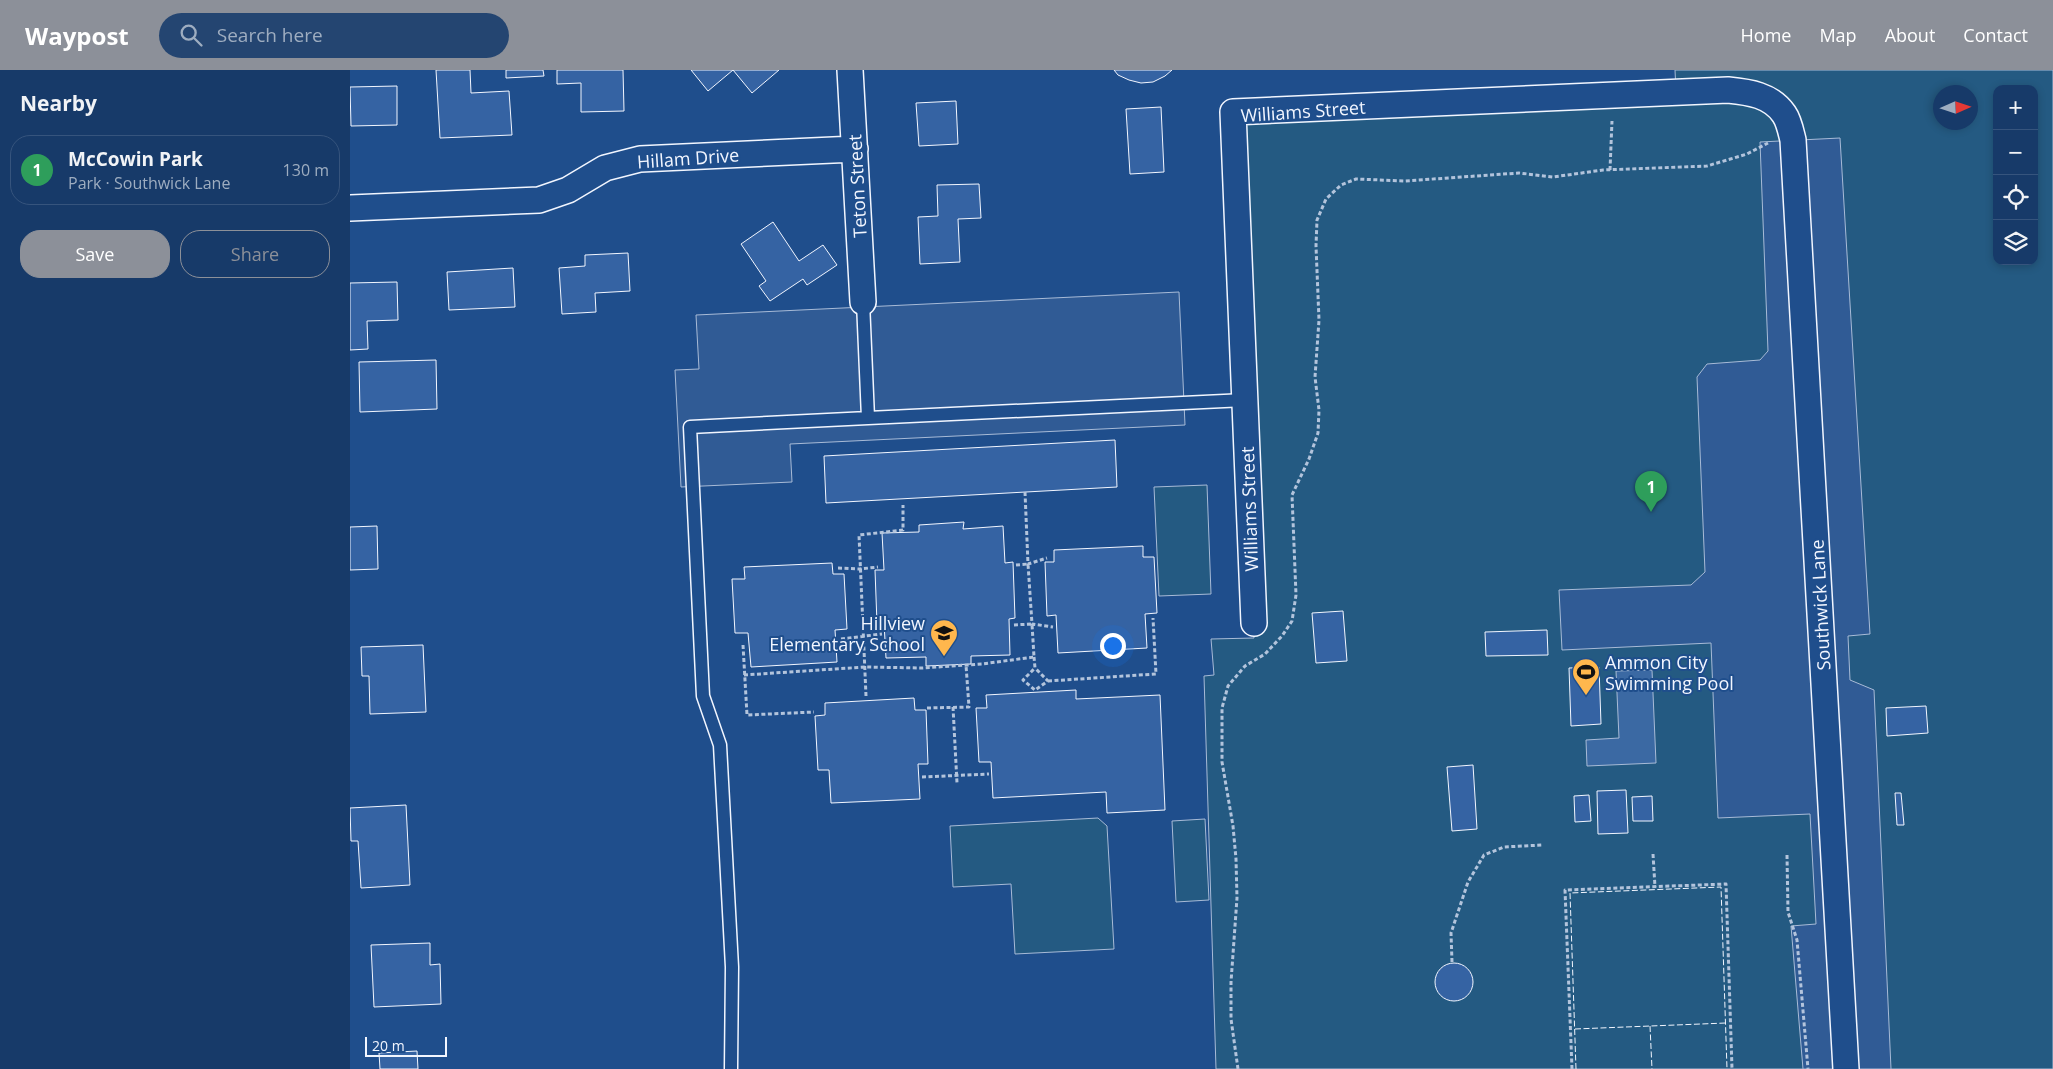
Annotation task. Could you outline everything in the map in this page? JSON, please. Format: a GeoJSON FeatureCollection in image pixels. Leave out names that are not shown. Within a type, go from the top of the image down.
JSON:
{"type":"FeatureCollection","features":[{"type":"Feature","properties":{"kind":"street","name":"Teton Street"},"geometry":{"type":"LineString","coordinates":[[850,70],[863,302]]}},
{"type":"Feature","properties":{"kind":"street","name":"Williams Street"},"geometry":{"type":"LineString","coordinates":[[1254,623],[1233,112],[1675,81],[1728,90],[1754,92],[1773,103],[1785,115],[1793,140]]}},
{"type":"Feature","properties":{"kind":"street","name":"Southwick Lane"},"geometry":{"type":"LineString","coordinates":[[1793,140],[1846,1069]]}},
{"type":"Feature","properties":{"kind":"street","name":"Hillam Drive"},"geometry":{"type":"LineString","coordinates":[[350,208],[539,200],[568,190],[605,168],[640,159],[855,149]]}},
{"type":"Feature","properties":{"kind":"lane"},"geometry":{"type":"LineString","coordinates":[[863,302],[868,418]]}},
{"type":"Feature","properties":{"kind":"lane"},"geometry":{"type":"LineString","coordinates":[[731,1069],[732,967],[721,755],[720,746],[703,696],[690,427],[1245,400]]}},
{"type":"Feature","properties":{"kind":"path"},"geometry":{"type":"LineString","coordinates":[[1610,170],[1612,117]]}},
{"type":"Feature","properties":{"kind":"path"},"geometry":{"type":"LineString","coordinates":[[1238,1069],[1231,1019],[1231,982],[1237,898],[1236,859],[1233,826],[1222,762],[1220,735],[1222,708],[1228,686],[1244,666],[1264,654],[1282,636],[1292,621],[1296,595],[1292,495],[1310,458],[1318,433],[1319,410],[1315,377],[1319,320],[1317,220],[1326,199],[1341,186],[1356,179],[1405,182],[1519,173],[1553,177],[1610,170],[1707,166],[1747,154],[1760,148]]}},
{"type":"Feature","properties":{"kind":"path"},"geometry":{"type":"LineString","coordinates":[[1025,492],[1035,668],[1048,681]]}},
{"type":"Feature","properties":{"kind":"path"},"geometry":{"type":"LineString","coordinates":[[866,696],[858,535],[903,530],[903,505]]}},
{"type":"Feature","properties":{"kind":"path"},"geometry":{"type":"LineString","coordinates":[[1016,565],[1028,564],[1047,558]]}},
{"type":"Feature","properties":{"kind":"path"},"geometry":{"type":"LineString","coordinates":[[838,568],[860,569],[878,567]]}},
{"type":"Feature","properties":{"kind":"path"},"geometry":{"type":"LineString","coordinates":[[1035,668],[1023,680],[1035,690],[1048,681],[1156,674],[1153,618]]}},
{"type":"Feature","properties":{"kind":"path"},"geometry":{"type":"LineString","coordinates":[[1013,625],[1032,624],[1053,627]]}},
{"type":"Feature","properties":{"kind":"path"},"geometry":{"type":"LineString","coordinates":[[842,639],[882,634]]}},
{"type":"Feature","properties":{"kind":"path"},"geometry":{"type":"LineString","coordinates":[[743,645],[747,715],[814,712]]}},
{"type":"Feature","properties":{"kind":"path"},"geometry":{"type":"LineString","coordinates":[[744,674],[865,667],[922,668],[1034,657]]}},
{"type":"Feature","properties":{"kind":"path"},"geometry":{"type":"LineString","coordinates":[[927,708],[969,707],[966,665]]}},
{"type":"Feature","properties":{"kind":"path"},"geometry":{"type":"LineString","coordinates":[[952,707],[958,783]]}},
{"type":"Feature","properties":{"kind":"path"},"geometry":{"type":"LineString","coordinates":[[922,777],[989,774]]}},
{"type":"Feature","properties":{"kind":"path"},"geometry":{"type":"LineString","coordinates":[[1452,962],[1451,933],[1468,882],[1484,855],[1504,847],[1542,845]]}},
{"type":"Feature","properties":{"kind":"path"},"geometry":{"type":"LineString","coordinates":[[1653,854],[1655,886]]}},
{"type":"Feature","properties":{"kind":"path"},"geometry":{"type":"LineString","coordinates":[[1787,855],[1788,912],[1796,940],[1808,1069]]}},
{"type":"Feature","properties":{"kind":"path"},"geometry":{"type":"LineString","coordinates":[[1572,1069],[1566,890],[1726,884],[1732,1069]]}},
{"type":"Feature","properties":{"kind":"shaded area"},"geometry":{"type":"Polygon","coordinates":[[[1675,70],[2053,70],[2053,1069],[1216,1069],[1204,676],[1214,675],[1211,639],[1254,638],[1233,112],[1676,92],[1675,70]]]}},
{"type":"Feature","properties":{"kind":"shaded area"},"geometry":{"type":"Polygon","coordinates":[[[1840,138],[1870,634],[1848,636],[1850,680],[1874,690],[1891,1069],[1803,1069],[1791,926],[1816,924],[1810,814],[1718,818],[1711,643],[1562,650],[1559,590],[1691,585],[1705,572],[1697,377],[1707,364],[1760,360],[1768,351],[1760,142],[1840,138]]]}},
{"type":"Feature","properties":{"kind":"shaded area"},"geometry":{"type":"Polygon","coordinates":[[[1179,292],[1185,425],[790,444],[792,482],[681,487],[675,370],[699,369],[696,315],[1179,292]]]}},
{"type":"Feature","properties":{"kind":"shaded area"},"geometry":{"type":"Polygon","coordinates":[[[1207,485],[1211,594],[1159,596],[1154,487],[1207,485]]]}},
{"type":"Feature","properties":{"kind":"shaded area"},"geometry":{"type":"Polygon","coordinates":[[[1652,670],[1656,763],[1587,766],[1586,740],[1619,738],[1616,671],[1652,670]]]}},
{"type":"Feature","properties":{"kind":"shaded area"},"geometry":{"type":"Polygon","coordinates":[[[1098,818],[1107,826],[1114,949],[1015,954],[1011,884],[953,887],[950,826],[1098,818]]]}},
{"type":"Feature","properties":{"kind":"shaded area"},"geometry":{"type":"Polygon","coordinates":[[[1205,819],[1209,900],[1176,902],[1172,821],[1205,819]]]}},
{"type":"Feature","properties":{"kind":"building"},"geometry":{"type":"Polygon","coordinates":[[[436,70],[470,70],[471,93],[509,91],[512,135],[440,138],[436,70]]]}},
{"type":"Feature","properties":{"kind":"building"},"geometry":{"type":"Polygon","coordinates":[[[506,70],[543,70],[544,76],[506,78],[506,70]]]}},
{"type":"Feature","properties":{"kind":"building"},"geometry":{"type":"Polygon","coordinates":[[[557,70],[623,70],[624,111],[581,112],[581,83],[557,84],[557,70]]]}},
{"type":"Feature","properties":{"kind":"building"},"geometry":{"type":"Polygon","coordinates":[[[691,70],[733,70],[708,91],[691,70]]]}},
{"type":"Feature","properties":{"kind":"building"},"geometry":{"type":"Polygon","coordinates":[[[733,70],[779,70],[752,93],[733,70]]]}},
{"type":"Feature","properties":{"kind":"building"},"geometry":{"type":"Polygon","coordinates":[[[1114,70],[1172,70],[1153,82],[1141,83],[1118,75],[1114,70]]]}},
{"type":"Feature","properties":{"kind":"building"},"geometry":{"type":"Polygon","coordinates":[[[397,86],[397,125],[351,126],[350,87],[397,86]]]}},
{"type":"Feature","properties":{"kind":"building"},"geometry":{"type":"Polygon","coordinates":[[[956,101],[958,144],[919,146],[916,103],[956,101]]]}},
{"type":"Feature","properties":{"kind":"building"},"geometry":{"type":"Polygon","coordinates":[[[1161,107],[1164,172],[1130,174],[1126,109],[1161,107]]]}},
{"type":"Feature","properties":{"kind":"building"},"geometry":{"type":"Polygon","coordinates":[[[979,184],[981,218],[958,219],[960,262],[920,264],[918,217],[938,216],[937,185],[979,184]]]}},
{"type":"Feature","properties":{"kind":"building"},"geometry":{"type":"Polygon","coordinates":[[[773,222],[799,261],[823,245],[837,265],[807,285],[803,279],[770,301],[759,286],[766,281],[741,244],[773,222]]]}},
{"type":"Feature","properties":{"kind":"building"},"geometry":{"type":"Polygon","coordinates":[[[628,253],[630,291],[595,293],[596,312],[562,314],[559,268],[585,266],[585,255],[628,253]]]}},
{"type":"Feature","properties":{"kind":"building"},"geometry":{"type":"Polygon","coordinates":[[[513,268],[515,307],[449,310],[447,272],[513,268]]]}},
{"type":"Feature","properties":{"kind":"building"},"geometry":{"type":"Polygon","coordinates":[[[397,282],[398,320],[367,321],[368,349],[350,350],[350,283],[397,282]]]}},
{"type":"Feature","properties":{"kind":"building"},"geometry":{"type":"Polygon","coordinates":[[[436,360],[437,409],[360,412],[359,362],[436,360]]]}},
{"type":"Feature","properties":{"kind":"building"},"geometry":{"type":"Polygon","coordinates":[[[1115,440],[1117,487],[826,503],[824,456],[1115,440]]]}},
{"type":"Feature","properties":{"kind":"building"},"geometry":{"type":"Polygon","coordinates":[[[964,522],[963,529],[1003,526],[1005,563],[1013,562],[1015,618],[1009,619],[1010,655],[971,656],[971,664],[926,666],[926,657],[886,658],[884,623],[877,624],[875,570],[884,570],[882,533],[919,532],[919,525],[964,522]]]}},
{"type":"Feature","properties":{"kind":"building"},"geometry":{"type":"Polygon","coordinates":[[[377,526],[378,569],[350,570],[350,527],[377,526]]]}},
{"type":"Feature","properties":{"kind":"building"},"geometry":{"type":"Polygon","coordinates":[[[1143,546],[1143,557],[1154,557],[1157,613],[1145,614],[1147,648],[1058,653],[1056,615],[1047,616],[1045,562],[1054,562],[1054,550],[1143,546]]]}},
{"type":"Feature","properties":{"kind":"building"},"geometry":{"type":"Polygon","coordinates":[[[832,563],[833,574],[844,574],[847,629],[835,630],[837,662],[751,667],[748,633],[735,633],[732,579],[745,579],[744,567],[832,563]]]}},
{"type":"Feature","properties":{"kind":"building"},"geometry":{"type":"Polygon","coordinates":[[[1343,611],[1347,661],[1316,663],[1312,613],[1343,611]]]}},
{"type":"Feature","properties":{"kind":"building"},"geometry":{"type":"Polygon","coordinates":[[[1547,630],[1548,655],[1486,656],[1485,632],[1547,630]]]}},
{"type":"Feature","properties":{"kind":"building"},"geometry":{"type":"Polygon","coordinates":[[[423,645],[426,712],[370,714],[369,676],[362,676],[361,647],[423,645]]]}},
{"type":"Feature","properties":{"kind":"building"},"geometry":{"type":"Polygon","coordinates":[[[1599,667],[1601,724],[1571,726],[1569,668],[1599,667]]]}},
{"type":"Feature","properties":{"kind":"building"},"geometry":{"type":"Polygon","coordinates":[[[1076,690],[1076,699],[1160,695],[1165,810],[1107,813],[1106,792],[993,798],[991,762],[979,762],[976,708],[987,708],[986,695],[1076,690]]]}},
{"type":"Feature","properties":{"kind":"building"},"geometry":{"type":"Polygon","coordinates":[[[914,698],[915,710],[926,710],[928,764],[918,764],[920,799],[831,803],[829,770],[818,770],[815,716],[825,715],[825,703],[914,698]]]}},
{"type":"Feature","properties":{"kind":"building"},"geometry":{"type":"Polygon","coordinates":[[[1926,706],[1928,733],[1887,736],[1886,708],[1926,706]]]}},
{"type":"Feature","properties":{"kind":"building"},"geometry":{"type":"Polygon","coordinates":[[[1473,765],[1477,829],[1452,831],[1447,767],[1473,765]]]}},
{"type":"Feature","properties":{"kind":"building"},"geometry":{"type":"Polygon","coordinates":[[[1626,790],[1628,833],[1598,834],[1597,791],[1626,790]]]}},
{"type":"Feature","properties":{"kind":"building"},"geometry":{"type":"Polygon","coordinates":[[[1895,793],[1901,793],[1904,825],[1897,825],[1895,793]]]}},
{"type":"Feature","properties":{"kind":"building"},"geometry":{"type":"Polygon","coordinates":[[[1589,795],[1591,821],[1575,822],[1574,796],[1589,795]]]}},
{"type":"Feature","properties":{"kind":"building"},"geometry":{"type":"Polygon","coordinates":[[[1652,796],[1653,821],[1633,821],[1632,797],[1652,796]]]}},
{"type":"Feature","properties":{"kind":"building"},"geometry":{"type":"Polygon","coordinates":[[[406,805],[410,885],[361,888],[358,841],[351,841],[350,808],[406,805]]]}},
{"type":"Feature","properties":{"kind":"building"},"geometry":{"type":"Polygon","coordinates":[[[430,943],[430,965],[440,964],[441,1004],[374,1007],[371,945],[430,943]]]}},
{"type":"Feature","properties":{"kind":"building"},"geometry":{"type":"Polygon","coordinates":[[[1454,963],[1461,964],[1467,969],[1472,975],[1472,989],[1467,995],[1461,1000],[1454,1001],[1447,1000],[1441,995],[1436,989],[1435,982],[1436,975],[1441,969],[1447,964],[1454,963]]]}},
{"type":"Feature","properties":{"kind":"building"},"geometry":{"type":"Polygon","coordinates":[[[417,1051],[418,1069],[380,1069],[379,1053],[417,1051]]]}},
{"type":"Feature","properties":{"kind":"fence"},"geometry":{"type":"LineString","coordinates":[[1576,1069],[1570,893],[1721,887],[1727,1069]]}},
{"type":"Feature","properties":{"kind":"fence"},"geometry":{"type":"LineString","coordinates":[[1575,1029],[1726,1023]]}},
{"type":"Feature","properties":{"kind":"fence"},"geometry":{"type":"LineString","coordinates":[[1650,1026],[1652,1069]]}},
{"type":"Feature","properties":{"kind":"place","name":"McCowin Park"},"geometry":{"type":"Point","coordinates":[1651,512]}},
{"type":"Feature","properties":{"kind":"place","name":"Hillview Elementary School"},"geometry":{"type":"Point","coordinates":[944,657]}},
{"type":"Feature","properties":{"kind":"place","name":"Ammon City Swimming Pool"},"geometry":{"type":"Point","coordinates":[1586,696]}}]}
